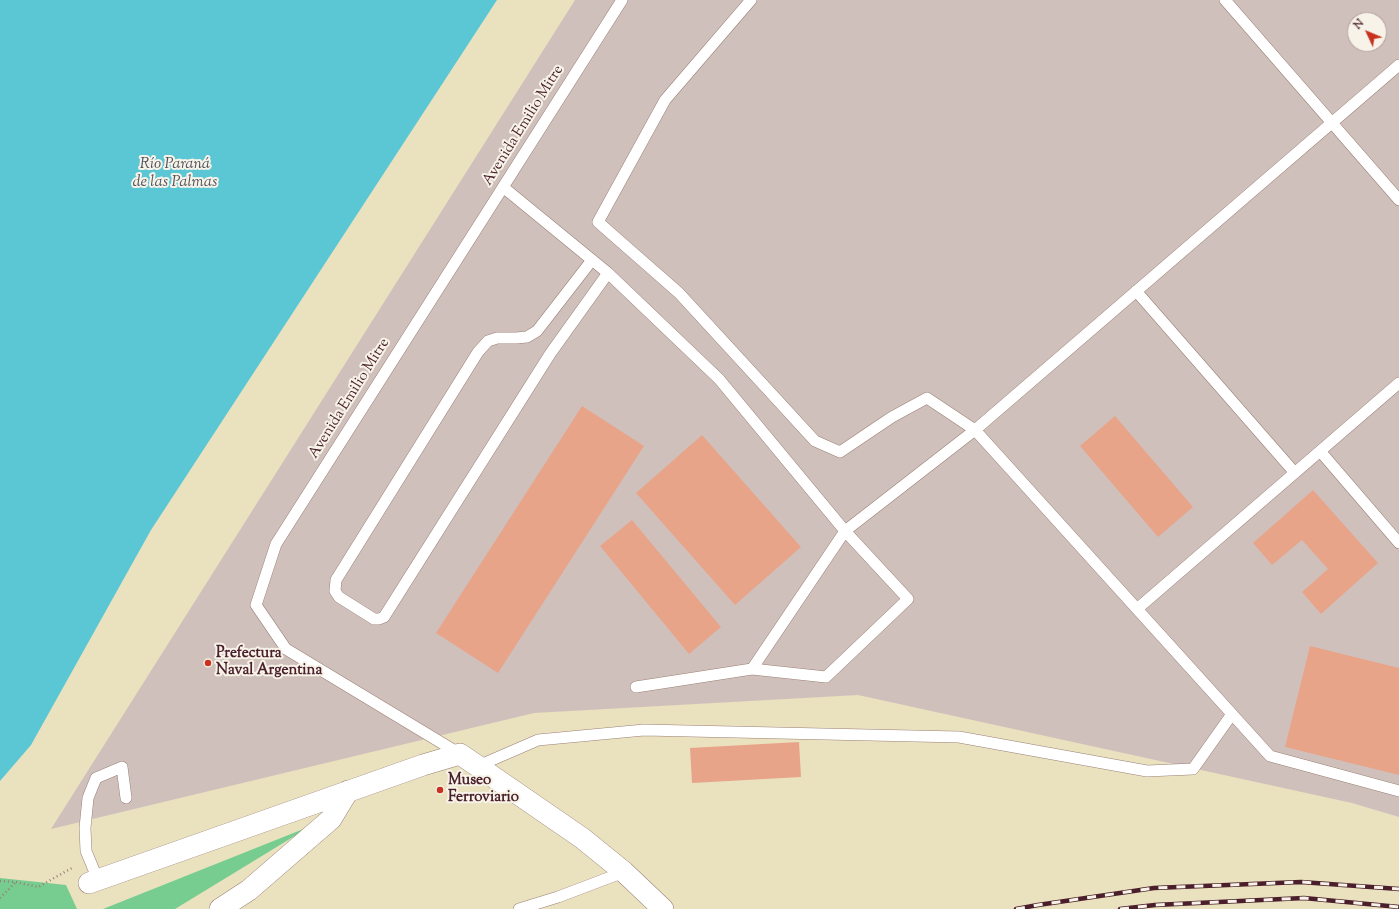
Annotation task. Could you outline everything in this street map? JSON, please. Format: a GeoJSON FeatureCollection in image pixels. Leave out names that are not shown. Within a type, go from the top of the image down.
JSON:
{"type":"FeatureCollection","features":[{"type":"Feature","properties":{"kind":"street"},"geometry":{"type":"LineString","coordinates":[[93,882],[348,791],[460,754],[582,838],[624,872],[663,909]]}},
{"type":"Feature","properties":{"kind":"street"},"geometry":{"type":"LineString","coordinates":[[220,909],[248,890],[331,819],[348,791]]}},
{"type":"Feature","properties":{"kind":"lane","name":"Avenida Emilio Mitre"},"geometry":{"type":"LineString","coordinates":[[460,754],[286,649],[256,605],[276,544],[622,0]]}},
{"type":"Feature","properties":{"kind":"lane"},"geometry":{"type":"LineString","coordinates":[[751,0],[665,100],[598,222],[679,293],[815,441],[840,452],[892,417],[927,398],[975,430],[1270,756],[1399,791]]}},
{"type":"Feature","properties":{"kind":"lane"},"geometry":{"type":"LineString","coordinates":[[1225,0],[1399,200]]}},
{"type":"Feature","properties":{"kind":"lane"},"geometry":{"type":"LineString","coordinates":[[752,669],[845,531],[975,430],[1399,65]]}},
{"type":"Feature","properties":{"kind":"lane"},"geometry":{"type":"LineString","coordinates":[[503,187],[608,273],[719,379],[845,531],[908,599],[826,677],[752,669],[636,686]]}},
{"type":"Feature","properties":{"kind":"lane"},"geometry":{"type":"LineString","coordinates":[[592,260],[537,332],[527,337],[497,338],[488,341],[478,352],[336,580],[335,592],[339,597],[374,619],[384,617],[550,354],[608,273]]}},
{"type":"Feature","properties":{"kind":"lane"},"geometry":{"type":"LineString","coordinates":[[1136,291],[1295,473]]}},
{"type":"Feature","properties":{"kind":"lane"},"geometry":{"type":"LineString","coordinates":[[1137,609],[1399,383]]}},
{"type":"Feature","properties":{"kind":"lane"},"geometry":{"type":"LineString","coordinates":[[1320,451],[1399,543]]}},
{"type":"Feature","properties":{"kind":"lane"},"geometry":{"type":"LineString","coordinates":[[478,766],[538,740],[644,730],[959,737],[1147,771],[1193,769],[1232,714]]}},
{"type":"Feature","properties":{"kind":"lane"},"geometry":{"type":"LineString","coordinates":[[93,882],[86,851],[85,828],[88,798],[96,778],[122,767],[126,798]]}},
{"type":"Feature","properties":{"kind":"lane"},"geometry":{"type":"LineString","coordinates":[[519,909],[558,897],[624,872]]}},
{"type":"Feature","properties":{"kind":"path"},"geometry":{"type":"LineString","coordinates":[[0,898],[16,882]]}},
{"type":"Feature","properties":{"kind":"shaded area"},"geometry":{"type":"Polygon","coordinates":[[[575,0],[1399,0],[1399,817],[1352,803],[858,695],[534,713],[51,829],[575,0]]]}},
{"type":"Feature","properties":{"kind":"green space"},"geometry":{"type":"Polygon","coordinates":[[[311,826],[175,909],[103,909],[311,826]]]}},
{"type":"Feature","properties":{"kind":"green space"},"geometry":{"type":"Polygon","coordinates":[[[0,878],[66,885],[77,909],[0,909],[0,878]]]}},
{"type":"Feature","properties":{"kind":"water","name":"Río Paraná de las Palmas"},"geometry":{"type":"Polygon","coordinates":[[[0,0],[497,0],[151,530],[31,745],[0,781],[0,0]]]}},
{"type":"Feature","properties":{"kind":"building"},"geometry":{"type":"Polygon","coordinates":[[[582,406],[644,446],[498,673],[436,633],[582,406]]]}},
{"type":"Feature","properties":{"kind":"building"},"geometry":{"type":"Polygon","coordinates":[[[1115,416],[1193,507],[1158,537],[1080,446],[1115,416]]]}},
{"type":"Feature","properties":{"kind":"building"},"geometry":{"type":"Polygon","coordinates":[[[702,435],[801,547],[735,605],[636,493],[702,435]]]}},
{"type":"Feature","properties":{"kind":"building"},"geometry":{"type":"Polygon","coordinates":[[[1313,490],[1378,563],[1321,614],[1302,592],[1328,569],[1302,540],[1272,565],[1253,543],[1313,490]]]}},
{"type":"Feature","properties":{"kind":"building"},"geometry":{"type":"Polygon","coordinates":[[[632,520],[721,627],[689,654],[600,546],[632,520]]]}},
{"type":"Feature","properties":{"kind":"building"},"geometry":{"type":"Polygon","coordinates":[[[1310,646],[1399,668],[1399,775],[1285,747],[1310,646]]]}},
{"type":"Feature","properties":{"kind":"building"},"geometry":{"type":"Polygon","coordinates":[[[799,742],[801,777],[692,783],[690,748],[799,742]]]}},
{"type":"Feature","properties":{"kind":"railway"},"geometry":{"type":"LineString","coordinates":[[1016,909],[1154,888],[1301,882],[1399,889]]}},
{"type":"Feature","properties":{"kind":"railway"},"geometry":{"type":"LineString","coordinates":[[1120,909],[1155,905],[1304,898],[1399,907]]}},
{"type":"Feature","properties":{"kind":"place","name":"Prefectura Naval Argentina"},"geometry":{"type":"Point","coordinates":[208,663]}},
{"type":"Feature","properties":{"kind":"place","name":"Museo Ferroviario"},"geometry":{"type":"Point","coordinates":[440,790]}}]}
